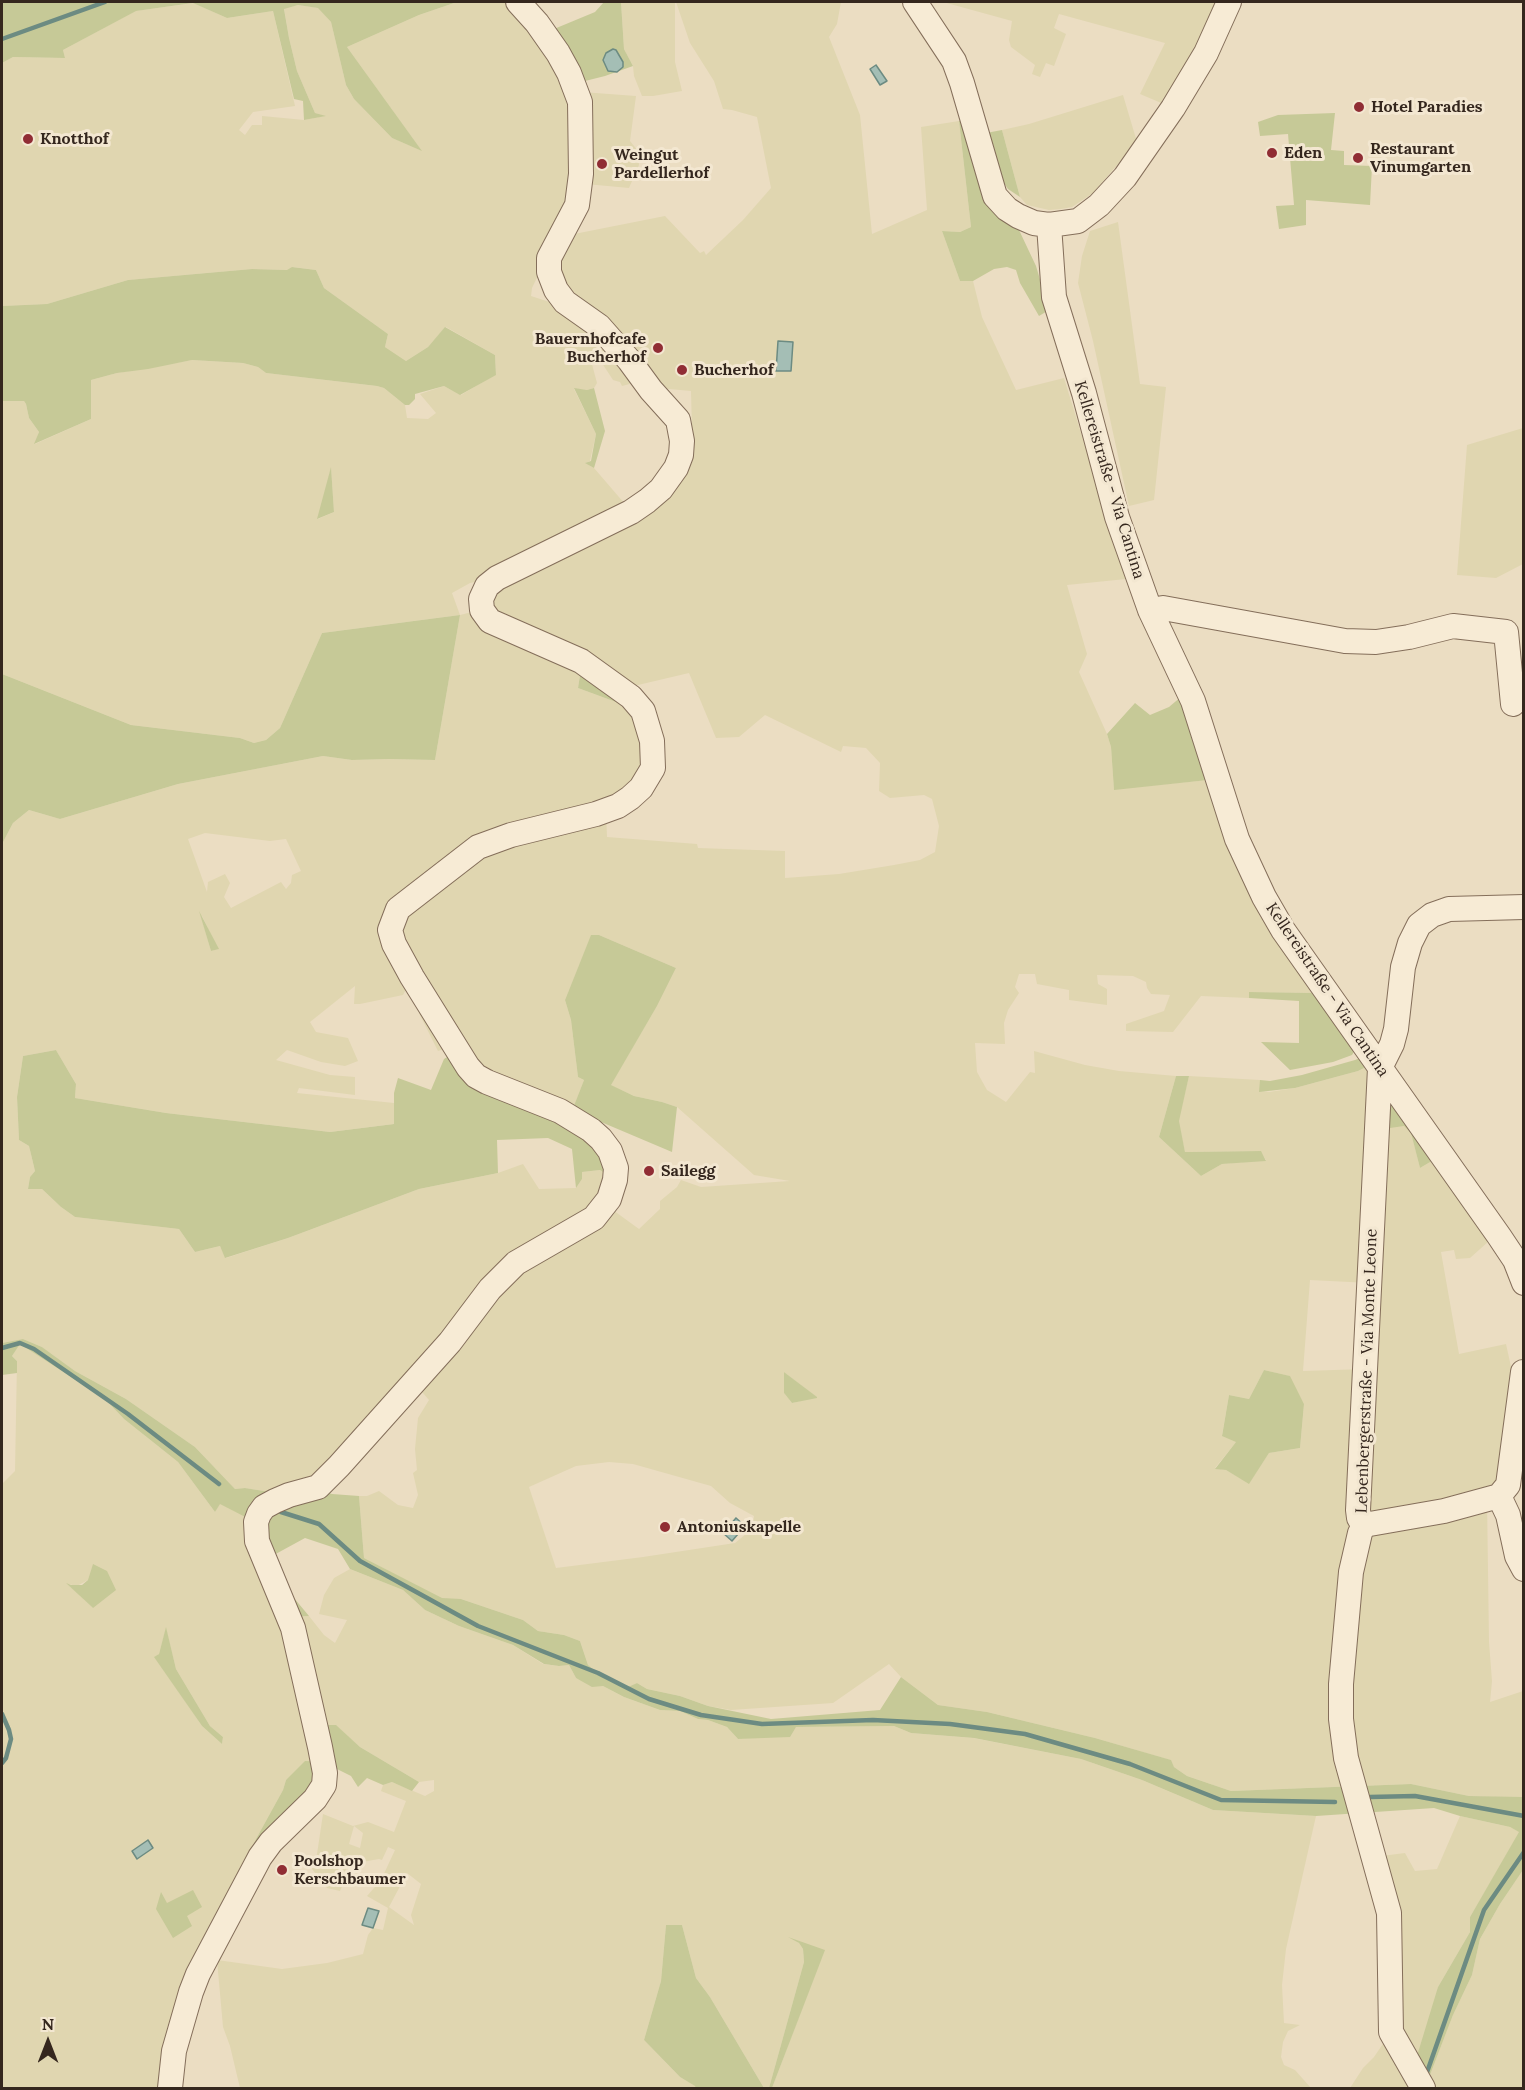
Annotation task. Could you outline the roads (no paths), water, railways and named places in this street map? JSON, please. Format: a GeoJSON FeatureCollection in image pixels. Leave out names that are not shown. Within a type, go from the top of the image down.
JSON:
{"type":"FeatureCollection","features":[{"type":"Feature","properties":{"kind":"street"},"geometry":{"type":"LineString","coordinates":[[170,2088],[174,2051],[194,1983],[260,1857],[271,1842],[315,1799],[324,1785],[325,1773],[320,1747],[293,1628],[257,1541],[256,1522],[259,1514],[264,1507],[275,1500],[318,1487],[450,1342],[490,1289],[516,1263],[594,1218],[609,1199],[615,1180],[616,1168],[610,1151],[601,1138],[591,1130],[560,1111],[476,1076],[468,1067],[412,977],[394,944],[390,930],[398,909],[478,847],[511,835],[596,814],[618,806],[630,798],[643,784],[653,768],[652,741],[643,711],[631,697],[581,661],[490,621],[482,610],[481,599],[487,586],[496,578],[631,512],[661,489],[676,468],[681,455],[682,441],[678,420],[665,403],[651,390],[623,352],[599,326],[565,302],[556,290],[549,272],[549,258],[577,205],[580,174],[580,102],[569,73],[558,53],[537,23],[518,2]]}},
{"type":"Feature","properties":{"kind":"street"},"geometry":{"type":"LineString","coordinates":[[915,2],[954,61],[994,196],[1007,209],[1041,224],[1078,221],[1099,205],[1125,177],[1173,108],[1213,41],[1229,2]]}},
{"type":"Feature","properties":{"kind":"street","name":"Kellereistraße - Via Cantina"},"geometry":{"type":"LineString","coordinates":[[1041,224],[1054,297],[1084,393],[1117,517],[1150,610],[1193,701],[1237,839],[1264,897],[1283,930],[1499,1236],[1515,1260],[1524,1283]]}},
{"type":"Feature","properties":{"kind":"street"},"geometry":{"type":"LineString","coordinates":[[1150,610],[1163,608],[1345,641],[1376,642],[1408,638],[1453,626],[1506,632],[1512,704]]}},
{"type":"Feature","properties":{"kind":"street"},"geometry":{"type":"LineString","coordinates":[[1380,1068],[1392,1044],[1403,967],[1410,943],[1419,925],[1432,915],[1449,909],[1524,907]]}},
{"type":"Feature","properties":{"kind":"street","name":"Lebenbergerstraße - Via Monte Leone"},"geometry":{"type":"LineString","coordinates":[[1380,1068],[1358,1510],[1359,1518],[1364,1525],[1351,1572],[1341,1684],[1341,1719],[1346,1758],[1389,1913],[1391,2032],[1423,2088]]}},
{"type":"Feature","properties":{"kind":"street"},"geometry":{"type":"LineString","coordinates":[[1364,1525],[1444,1511],[1499,1496],[1508,1485],[1524,1356]]}},
{"type":"Feature","properties":{"kind":"street"},"geometry":{"type":"LineString","coordinates":[[1499,1496],[1508,1515],[1517,1556],[1524,1569]]}},
{"type":"Feature","properties":{"kind":"water"},"geometry":{"type":"Polygon","coordinates":[[[613,49],[623,62],[623,67],[617,72],[608,71],[603,60],[606,53],[613,49]]]}},
{"type":"Feature","properties":{"kind":"water"},"geometry":{"type":"Polygon","coordinates":[[[876,65],[887,81],[880,85],[870,69],[876,65]]]}},
{"type":"Feature","properties":{"kind":"water"},"geometry":{"type":"Polygon","coordinates":[[[778,341],[793,342],[791,371],[776,371],[778,341]]]}},
{"type":"Feature","properties":{"kind":"water"},"geometry":{"type":"Polygon","coordinates":[[[736,1518],[745,1526],[732,1541],[723,1533],[736,1518]]]}},
{"type":"Feature","properties":{"kind":"water"},"geometry":{"type":"Polygon","coordinates":[[[148,1840],[153,1848],[137,1859],[132,1851],[148,1840]]]}},
{"type":"Feature","properties":{"kind":"water"},"geometry":{"type":"Polygon","coordinates":[[[368,1908],[379,1911],[373,1928],[362,1925],[368,1908]]]}},
{"type":"Feature","properties":{"kind":"waterway"},"geometry":{"type":"LineString","coordinates":[[2,39],[105,2]]}},
{"type":"Feature","properties":{"kind":"waterway"},"geometry":{"type":"LineString","coordinates":[[2,1348],[20,1343],[34,1349],[128,1414],[219,1484]]}},
{"type":"Feature","properties":{"kind":"waterway"},"geometry":{"type":"LineString","coordinates":[[281,1512],[319,1524],[360,1561],[478,1626],[598,1673],[649,1699],[701,1715],[762,1724],[873,1720],[950,1724],[1025,1734],[1130,1764],[1221,1800],[1335,1802]]}},
{"type":"Feature","properties":{"kind":"waterway"},"geometry":{"type":"LineString","coordinates":[[2,1714],[11,1739],[6,1758],[2,1763]]}},
{"type":"Feature","properties":{"kind":"waterway"},"geometry":{"type":"LineString","coordinates":[[1370,1797],[1415,1796],[1524,1816]]}},
{"type":"Feature","properties":{"kind":"waterway"},"geometry":{"type":"LineString","coordinates":[[1426,2075],[1484,1910],[1524,1852]]}},
{"type":"Feature","properties":{"kind":"place","name":"Hotel Paradies"},"geometry":{"type":"Point","coordinates":[1359,107]}},
{"type":"Feature","properties":{"kind":"place","name":"Knotthof"},"geometry":{"type":"Point","coordinates":[28,139]}},
{"type":"Feature","properties":{"kind":"place","name":"Eden"},"geometry":{"type":"Point","coordinates":[1272,153]}},
{"type":"Feature","properties":{"kind":"place","name":"Restaurant Vinumgarten"},"geometry":{"type":"Point","coordinates":[1358,158]}},
{"type":"Feature","properties":{"kind":"place","name":"Weingut Pardellerhof"},"geometry":{"type":"Point","coordinates":[602,164]}},
{"type":"Feature","properties":{"kind":"place","name":"Bauernhofcafe Bucherhof"},"geometry":{"type":"Point","coordinates":[658,348]}},
{"type":"Feature","properties":{"kind":"place","name":"Bucherhof"},"geometry":{"type":"Point","coordinates":[682,370]}},
{"type":"Feature","properties":{"kind":"place","name":"Sailegg"},"geometry":{"type":"Point","coordinates":[649,1171]}},
{"type":"Feature","properties":{"kind":"place","name":"Antoniuskapelle"},"geometry":{"type":"Point","coordinates":[665,1527]}},
{"type":"Feature","properties":{"kind":"place","name":"Poolshop Kerschbaumer"},"geometry":{"type":"Point","coordinates":[282,1870]}}]}
